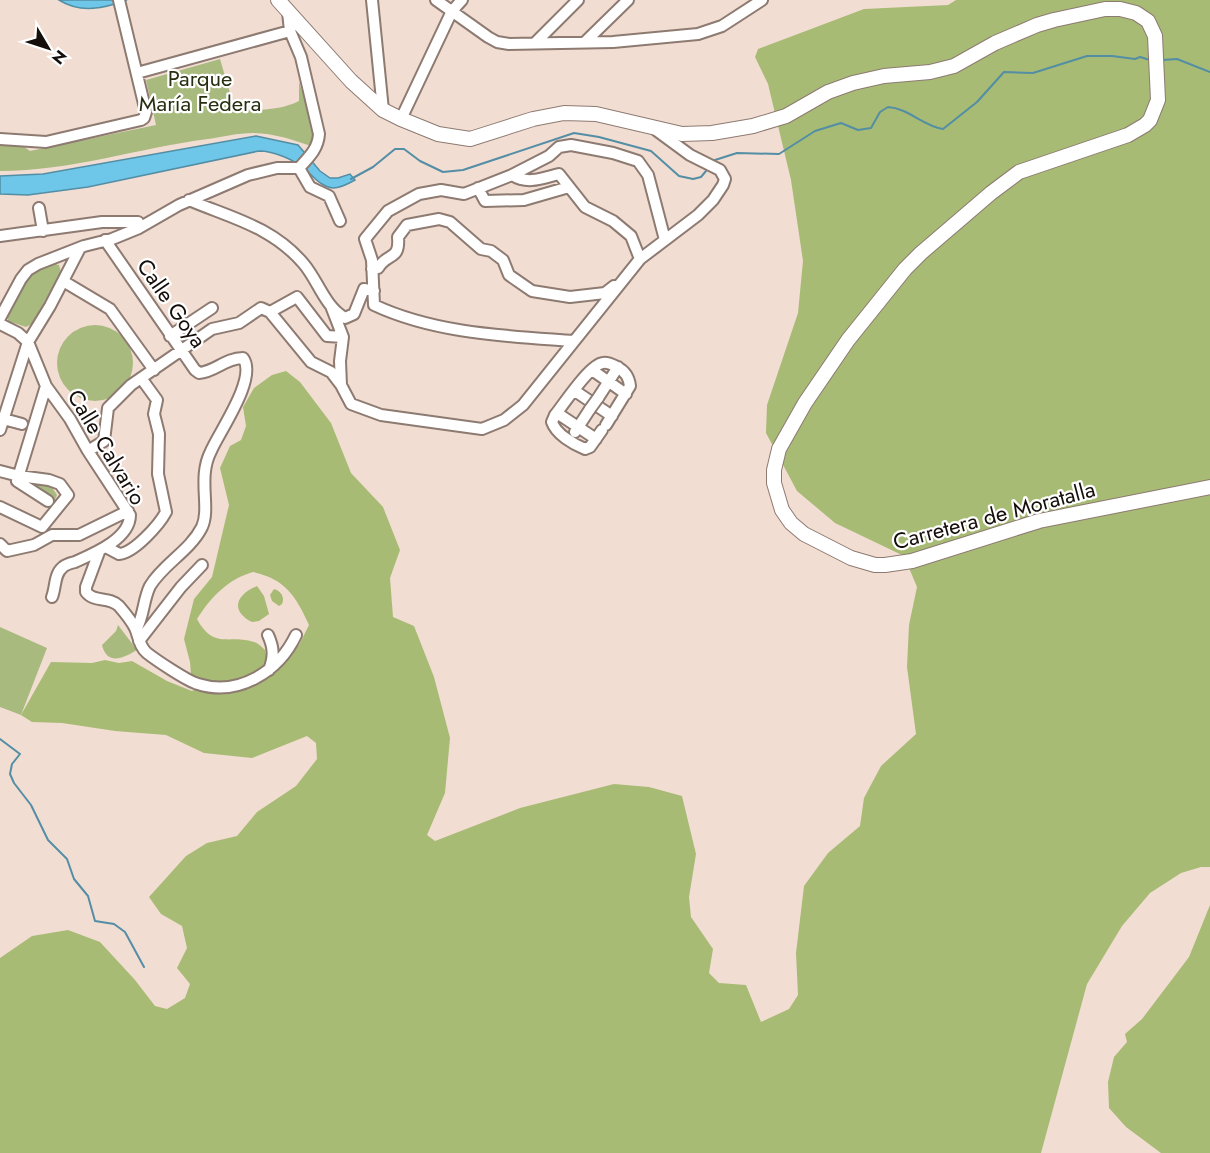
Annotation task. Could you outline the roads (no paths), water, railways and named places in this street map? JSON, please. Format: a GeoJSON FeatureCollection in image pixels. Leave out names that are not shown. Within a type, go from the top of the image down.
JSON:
{"type":"FeatureCollection","features":[{"type":"Feature","properties":{"kind":"main road","name":"Carretera de Moratalla"},"geometry":{"type":"LineString","coordinates":[[278,0],[288,12],[296,29],[383,110],[438,134],[459,138],[480,137],[533,119],[564,113],[596,114],[672,133],[699,134],[728,131],[786,116],[846,85],[884,76],[944,70],[995,43],[1037,25],[1086,12],[1127,10],[1148,21],[1155,36],[1159,85],[1157,107],[1145,126],[1128,135],[1019,172],[955,223],[905,269],[848,340],[792,423],[779,449],[774,470],[774,483],[782,510],[791,524],[804,534],[851,558],[885,566],[912,561],[1039,521],[1210,486]]}},
{"type":"Feature","properties":{"kind":"street"},"geometry":{"type":"LineString","coordinates":[[372,0],[383,110]]}},
{"type":"Feature","properties":{"kind":"street"},"geometry":{"type":"LineString","coordinates":[[436,0],[497,42],[509,44],[652,40],[708,32],[762,0]]}},
{"type":"Feature","properties":{"kind":"street"},"geometry":{"type":"LineString","coordinates":[[401,119],[452,11],[462,0]]}},
{"type":"Feature","properties":{"kind":"street"},"geometry":{"type":"LineString","coordinates":[[535,43],[578,0]]}},
{"type":"Feature","properties":{"kind":"street"},"geometry":{"type":"LineString","coordinates":[[585,42],[628,0]]}},
{"type":"Feature","properties":{"kind":"street"},"geometry":{"type":"LineString","coordinates":[[0,139],[46,142],[141,120],[145,117],[146,112],[120,3]]}},
{"type":"Feature","properties":{"kind":"street"},"geometry":{"type":"LineString","coordinates":[[0,318],[14,290],[28,270],[38,264],[139,228],[189,200],[261,171],[303,164],[317,146],[319,134],[301,57],[295,43],[296,29],[137,73]]}},
{"type":"Feature","properties":{"kind":"street"},"geometry":{"type":"LineString","coordinates":[[295,43],[304,46],[311,41]]}},
{"type":"Feature","properties":{"kind":"street"},"geometry":{"type":"LineString","coordinates":[[301,57],[311,41]]}},
{"type":"Feature","properties":{"kind":"street"},"geometry":{"type":"LineString","coordinates":[[88,451],[104,441],[106,414],[111,403],[141,378],[213,329],[239,323],[261,309],[270,312],[311,362],[331,372],[351,404],[381,415],[482,429],[504,420],[523,405],[640,259],[698,215],[713,200],[723,185],[725,178],[720,170],[690,155],[654,128]]}},
{"type":"Feature","properties":{"kind":"street"},"geometry":{"type":"LineString","coordinates":[[574,341],[500,335],[430,325],[399,317],[374,305],[372,269],[365,239],[388,211],[418,195],[441,190],[464,194],[512,176],[565,145],[587,147],[633,159],[642,165],[648,175],[665,240]]}},
{"type":"Feature","properties":{"kind":"street"},"geometry":{"type":"LineString","coordinates":[[303,164],[310,187],[329,196],[340,221]]}},
{"type":"Feature","properties":{"kind":"street"},"geometry":{"type":"LineString","coordinates":[[512,176],[520,180],[533,181],[559,174],[585,207],[613,221],[631,236],[640,259]]}},
{"type":"Feature","properties":{"kind":"street"},"geometry":{"type":"LineString","coordinates":[[478,188],[485,201],[524,200],[569,187]]}},
{"type":"Feature","properties":{"kind":"street"},"geometry":{"type":"LineString","coordinates":[[189,200],[245,221],[279,240],[304,264],[331,306],[345,318],[349,318],[358,308],[364,289],[374,291]]}},
{"type":"Feature","properties":{"kind":"street"},"geometry":{"type":"LineString","coordinates":[[39,208],[43,231]]}},
{"type":"Feature","properties":{"kind":"street"},"geometry":{"type":"LineString","coordinates":[[372,269],[378,268],[381,263],[396,254],[399,248],[398,237],[407,225],[439,219],[450,222],[481,249],[491,251],[503,260],[509,275],[532,291],[570,297],[605,293],[624,279]]}},
{"type":"Feature","properties":{"kind":"street"},"geometry":{"type":"LineString","coordinates":[[0,236],[102,222],[138,222],[139,228]]}},
{"type":"Feature","properties":{"kind":"street","name":"Calle Goya"},"geometry":{"type":"LineString","coordinates":[[105,240],[170,336],[199,373],[205,373],[221,363],[236,358],[243,358],[246,363],[246,373],[238,401],[205,465],[202,527],[174,561],[157,576],[149,588],[136,630]]}},
{"type":"Feature","properties":{"kind":"street"},"geometry":{"type":"LineString","coordinates":[[0,430],[2,418],[39,324],[80,248]]}},
{"type":"Feature","properties":{"kind":"street"},"geometry":{"type":"LineString","coordinates":[[63,281],[110,309],[153,370]]}},
{"type":"Feature","properties":{"kind":"street"},"geometry":{"type":"LineString","coordinates":[[270,312],[297,297],[327,336],[343,337]]}},
{"type":"Feature","properties":{"kind":"street"},"geometry":{"type":"LineString","coordinates":[[331,306],[343,337],[340,361],[341,385]]}},
{"type":"Feature","properties":{"kind":"street"},"geometry":{"type":"LineString","coordinates":[[170,336],[212,308]]}},
{"type":"Feature","properties":{"kind":"street"},"geometry":{"type":"LineString","coordinates":[[0,324],[18,333],[31,347]]}},
{"type":"Feature","properties":{"kind":"street"},"geometry":{"type":"LineString","coordinates":[[18,333],[29,332],[39,324]]}},
{"type":"Feature","properties":{"kind":"street","name":"Calle Calvario"},"geometry":{"type":"LineString","coordinates":[[31,347],[46,386],[70,419],[88,451],[128,511],[130,520],[120,535],[102,549]]}},
{"type":"Feature","properties":{"kind":"street"},"geometry":{"type":"LineString","coordinates":[[603,363],[618,367],[629,379],[630,386],[590,447],[585,449],[554,428],[552,422],[557,413],[592,370],[603,363]]}},
{"type":"Feature","properties":{"kind":"street"},"geometry":{"type":"LineString","coordinates":[[569,440],[618,367]]}},
{"type":"Feature","properties":{"kind":"street"},"geometry":{"type":"LineString","coordinates":[[592,370],[626,394]]}},
{"type":"Feature","properties":{"kind":"street"},"geometry":{"type":"LineString","coordinates":[[52,597],[57,577],[64,564],[70,564],[102,549],[119,554],[128,552],[153,530],[166,512],[158,474],[159,434],[154,414],[157,400],[141,378]]}},
{"type":"Feature","properties":{"kind":"street"},"geometry":{"type":"LineString","coordinates":[[46,386],[17,482],[48,501]]}},
{"type":"Feature","properties":{"kind":"street"},"geometry":{"type":"LineString","coordinates":[[574,391],[604,428]]}},
{"type":"Feature","properties":{"kind":"street"},"geometry":{"type":"LineString","coordinates":[[557,413],[578,427],[604,428]]}},
{"type":"Feature","properties":{"kind":"street"},"geometry":{"type":"LineString","coordinates":[[2,418],[22,424]]}},
{"type":"Feature","properties":{"kind":"street"},"geometry":{"type":"LineString","coordinates":[[0,471],[49,480],[60,484],[68,495],[42,527],[0,507]]}},
{"type":"Feature","properties":{"kind":"street"},"geometry":{"type":"LineString","coordinates":[[0,544],[7,550],[34,544],[52,535],[79,535],[128,511]]}},
{"type":"Feature","properties":{"kind":"street"},"geometry":{"type":"LineString","coordinates":[[102,549],[86,592],[94,598],[116,603],[131,620],[139,641],[147,653],[188,680],[207,686],[226,687],[257,678],[282,659],[296,635]]}},
{"type":"Feature","properties":{"kind":"street"},"geometry":{"type":"LineString","coordinates":[[139,641],[181,587],[202,565]]}},
{"type":"Feature","properties":{"kind":"street"},"geometry":{"type":"LineString","coordinates":[[268,635],[273,650],[273,659],[268,671]]}},
{"type":"Feature","properties":{"kind":"water"},"geometry":{"type":"Polygon","coordinates":[[[59,0],[127,0],[102,7],[84,8],[59,0]]]}},
{"type":"Feature","properties":{"kind":"water"},"geometry":{"type":"Polygon","coordinates":[[[256,136],[298,145],[320,171],[330,178],[350,174],[355,180],[339,187],[329,187],[321,184],[301,166],[290,160],[278,154],[259,151],[88,187],[28,195],[0,194],[0,176],[43,174],[256,136]]]}},
{"type":"Feature","properties":{"kind":"waterway"},"geometry":{"type":"LineString","coordinates":[[715,160],[737,153],[779,154],[815,131],[841,123],[858,130],[871,128],[880,112],[888,107],[902,110],[943,129],[977,102],[1004,72],[1033,73],[1087,56],[1135,59],[1140,57],[1150,60]]}},
{"type":"Feature","properties":{"kind":"waterway"},"geometry":{"type":"LineString","coordinates":[[1162,60],[1177,59],[1210,72]]}},
{"type":"Feature","properties":{"kind":"waterway"},"geometry":{"type":"LineString","coordinates":[[351,179],[373,167],[395,149],[404,149],[420,161],[443,172],[463,170],[574,133],[651,151],[679,176],[693,179],[701,177],[706,171]]}},
{"type":"Feature","properties":{"kind":"waterway"},"geometry":{"type":"LineString","coordinates":[[0,739],[20,754],[12,764],[10,774],[14,783],[31,805],[48,840],[67,859],[74,879],[88,896],[95,921],[114,924],[125,932],[144,967]]}},
{"type":"Feature","properties":{"kind":"park label","name":"Parque María Federa"},"geometry":{"type":"Point","coordinates":[200,90]}}]}
